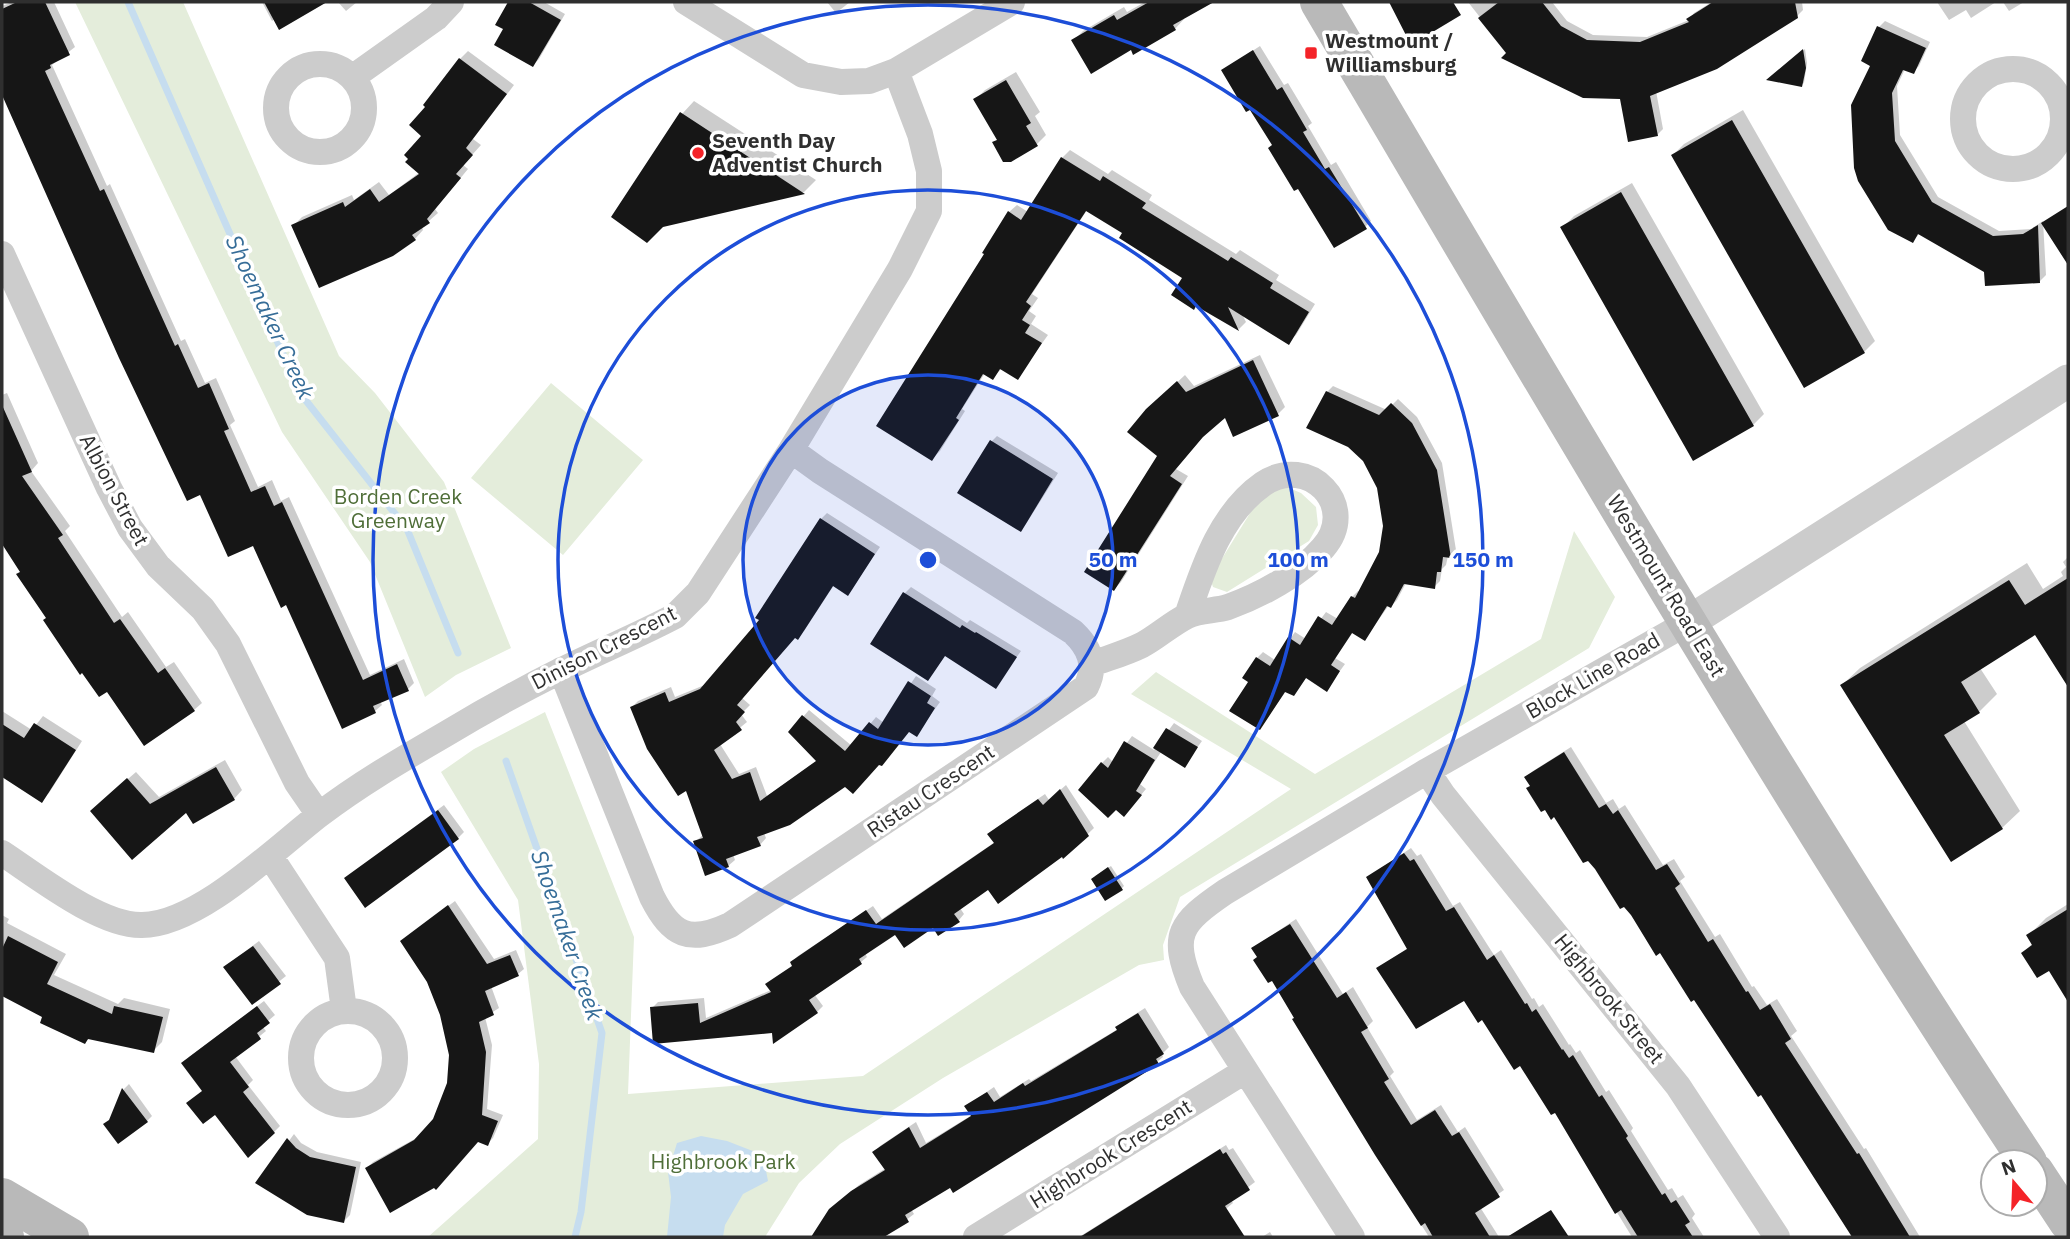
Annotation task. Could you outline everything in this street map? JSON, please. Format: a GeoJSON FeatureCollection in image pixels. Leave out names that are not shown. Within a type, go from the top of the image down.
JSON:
{"type":"FeatureCollection","features":[{"type":"Feature","properties":{"kind":"main road","name":"Westmount Road East"},"geometry":{"type":"LineString","coordinates":[[1319,2],[1687,623],[2019,1148]]}},
{"type":"Feature","properties":{"kind":"main road"},"geometry":{"type":"LineString","coordinates":[[2049,1193],[2068,1222]]}},
{"type":"Feature","properties":{"kind":"main road"},"geometry":{"type":"LineString","coordinates":[[2,1197],[70,1237]]}},
{"type":"Feature","properties":{"kind":"street"},"geometry":{"type":"LineString","coordinates":[[353,77],[436,18],[451,2]]}},
{"type":"Feature","properties":{"kind":"street"},"geometry":{"type":"LineString","coordinates":[[686,2],[803,75],[841,82],[869,81],[896,71],[1012,2]]}},
{"type":"Feature","properties":{"kind":"street","name":"Dinison Crescent"},"geometry":{"type":"LineString","coordinates":[[2,853],[95,912],[119,922],[140,926],[162,923],[188,914],[270,856],[319,815],[390,766],[491,706],[675,616],[698,593],[791,450],[900,269],[929,211],[929,172],[920,134],[896,71]]}},
{"type":"Feature","properties":{"kind":"street","name":"Albion Street"},"geometry":{"type":"LineString","coordinates":[[2,254],[11,301],[131,528],[158,566],[203,609],[229,644],[297,783],[319,815]]}},
{"type":"Feature","properties":{"kind":"street","name":"Block Line Road"},"geometry":{"type":"LineString","coordinates":[[1245,1071],[1192,987],[1180,958],[1182,933],[1187,922],[1203,907],[1427,771],[1687,623],[2068,381]]}},
{"type":"Feature","properties":{"kind":"street"},"geometry":{"type":"LineString","coordinates":[[791,450],[1073,632],[1090,653],[1092,664],[1139,646],[1187,616],[1226,607],[1259,594],[1304,565],[1333,535],[1337,518],[1334,504],[1326,491],[1304,477],[1289,474],[1264,484],[1228,521],[1206,561],[1187,616]]}},
{"type":"Feature","properties":{"kind":"street","name":"Ristau Crescent"},"geometry":{"type":"LineString","coordinates":[[561,670],[661,915],[673,929],[688,934],[710,934],[730,925],[1063,704],[1086,687],[1091,677],[1092,664]]}},
{"type":"Feature","properties":{"kind":"street","name":"Highbrook Street"},"geometry":{"type":"LineString","coordinates":[[1427,771],[1443,795],[1678,1086],[1777,1237]]}},
{"type":"Feature","properties":{"kind":"street"},"geometry":{"type":"LineString","coordinates":[[270,856],[337,958],[344,1010]]}},
{"type":"Feature","properties":{"kind":"street"},"geometry":{"type":"LineString","coordinates":[[1245,1071],[1352,1237]]}},
{"type":"Feature","properties":{"kind":"street","name":"Highbrook Crescent"},"geometry":{"type":"LineString","coordinates":[[976,1237],[1245,1071]]}},
{"type":"Feature","properties":{"kind":"green space","name":"Borden Creek Greenway"},"geometry":{"type":"Polygon","coordinates":[[[75,2],[183,2],[339,356],[375,393],[444,482],[511,648],[456,675],[425,697],[370,562],[282,432],[75,2]]]}},
{"type":"Feature","properties":{"kind":"green space"},"geometry":{"type":"Polygon","coordinates":[[[551,383],[643,460],[563,555],[471,478],[551,383]]]}},
{"type":"Feature","properties":{"kind":"green space"},"geometry":{"type":"Polygon","coordinates":[[[1282,485],[1301,493],[1316,507],[1318,525],[1309,541],[1227,592],[1213,587],[1210,578],[1260,497],[1282,485]]]}},
{"type":"Feature","properties":{"kind":"green space","name":"Highbrook Park"},"geometry":{"type":"Polygon","coordinates":[[[1574,531],[1615,597],[1589,648],[1180,897],[1163,945],[1164,960],[1139,965],[943,1078],[840,1144],[799,1183],[765,1237],[428,1237],[538,1139],[539,1064],[518,900],[441,772],[474,749],[545,712],[634,937],[628,1094],[863,1076],[1291,789],[1131,694],[1156,672],[1315,774],[1541,639],[1574,531]]]}},
{"type":"Feature","properties":{"kind":"water"},"geometry":{"type":"Polygon","coordinates":[[[701,1136],[727,1141],[763,1155],[768,1181],[743,1194],[725,1225],[723,1237],[667,1237],[671,1197],[668,1172],[677,1143],[701,1136]]]}},
{"type":"Feature","properties":{"kind":"building"},"geometry":{"type":"Polygon","coordinates":[[[17,2],[45,2],[70,55],[50,65],[51,68],[45,71],[100,191],[104,189],[175,346],[178,344],[198,388],[209,383],[229,429],[224,431],[251,492],[265,486],[274,506],[282,502],[363,680],[397,664],[409,691],[373,706],[376,713],[342,729],[286,605],[281,608],[253,546],[228,557],[200,495],[187,501],[119,358],[2,95],[2,9],[17,2]]]}},
{"type":"Feature","properties":{"kind":"building"},"geometry":{"type":"Polygon","coordinates":[[[264,2],[327,2],[279,30],[264,2]]]}},
{"type":"Feature","properties":{"kind":"building"},"geometry":{"type":"Polygon","coordinates":[[[508,2],[529,2],[561,20],[533,67],[494,45],[503,29],[495,25],[508,2]]]}},
{"type":"Feature","properties":{"kind":"building"},"geometry":{"type":"Polygon","coordinates":[[[1149,2],[1214,2],[1173,25],[1176,30],[1133,55],[1131,50],[1091,74],[1071,40],[1114,15],[1117,20],[1149,2]]]}},
{"type":"Feature","properties":{"kind":"building"},"geometry":{"type":"Polygon","coordinates":[[[1389,2],[1453,2],[1461,15],[1411,45],[1389,2]]]}},
{"type":"Feature","properties":{"kind":"building"},"geometry":{"type":"Polygon","coordinates":[[[1499,2],[1542,2],[1561,26],[1587,40],[1640,42],[1689,22],[1686,19],[1713,2],[1795,2],[1798,18],[1717,69],[1650,96],[1658,136],[1628,142],[1620,99],[1583,98],[1501,58],[1506,53],[1478,18],[1499,2]]]}},
{"type":"Feature","properties":{"kind":"building"},"geometry":{"type":"Polygon","coordinates":[[[1877,26],[1926,48],[1914,74],[1903,70],[1892,93],[1895,141],[1932,202],[1993,236],[2023,234],[2038,225],[2040,283],[1985,286],[1984,272],[1918,234],[1913,243],[1888,230],[1858,181],[1854,168],[1851,105],[1870,66],[1861,61],[1877,26]]]}},
{"type":"Feature","properties":{"kind":"building"},"geometry":{"type":"Polygon","coordinates":[[[1803,49],[1806,68],[1802,87],[1766,80],[1803,49]]]}},
{"type":"Feature","properties":{"kind":"building"},"geometry":{"type":"Polygon","coordinates":[[[1253,50],[1277,90],[1282,87],[1307,130],[1303,132],[1325,169],[1329,167],[1367,229],[1334,248],[1298,189],[1294,191],[1268,148],[1272,145],[1250,110],[1246,112],[1221,70],[1253,50]]]}},
{"type":"Feature","properties":{"kind":"building"},"geometry":{"type":"Polygon","coordinates":[[[459,58],[507,94],[466,148],[473,155],[456,174],[461,178],[427,219],[430,223],[412,235],[416,240],[393,256],[319,288],[291,225],[343,202],[345,207],[370,189],[379,202],[419,174],[405,162],[408,159],[404,155],[421,136],[409,125],[459,58]]]}},
{"type":"Feature","properties":{"kind":"building"},"geometry":{"type":"Polygon","coordinates":[[[1006,80],[1031,123],[1026,126],[1038,146],[1011,162],[1003,162],[992,142],[997,140],[973,99],[1006,80]]]}},
{"type":"Feature","properties":{"kind":"building","name":"Seventh Day Adventist Church"},"geometry":{"type":"Polygon","coordinates":[[[680,112],[805,194],[663,227],[647,243],[611,217],[680,112]]]}},
{"type":"Feature","properties":{"kind":"building"},"geometry":{"type":"Polygon","coordinates":[[[1732,120],[1865,353],[1804,388],[1671,155],[1732,120]]]}},
{"type":"Feature","properties":{"kind":"building"},"geometry":{"type":"Polygon","coordinates":[[[1061,157],[1100,181],[1103,176],[1146,203],[1142,208],[1228,261],[1231,257],[1273,283],[1270,288],[1309,312],[1289,345],[1228,307],[1239,331],[1196,306],[1194,310],[1171,295],[1182,278],[1119,238],[1122,233],[1086,211],[1026,302],[1031,306],[1022,320],[1030,325],[1025,333],[1042,343],[1018,380],[1000,369],[993,380],[983,374],[956,418],[959,420],[932,461],[876,426],[1008,211],[1021,220],[1061,157]]]}},
{"type":"Feature","properties":{"kind":"building"},"geometry":{"type":"Polygon","coordinates":[[[1621,192],[1754,426],[1693,461],[1560,227],[1621,192]]]}},
{"type":"Feature","properties":{"kind":"building"},"geometry":{"type":"Polygon","coordinates":[[[2068,206],[2068,265],[2041,223],[2068,206]]]}},
{"type":"Feature","properties":{"kind":"building"},"geometry":{"type":"Polygon","coordinates":[[[1253,360],[1279,416],[1233,437],[1225,418],[1203,437],[1170,476],[1182,484],[1114,591],[1084,572],[1157,456],[1127,432],[1146,409],[1177,381],[1186,392],[1253,360]]]}},
{"type":"Feature","properties":{"kind":"building"},"geometry":{"type":"Polygon","coordinates":[[[1326,391],[1379,415],[1391,403],[1412,423],[1437,470],[1451,558],[1443,557],[1441,572],[1437,572],[1435,589],[1404,584],[1391,608],[1387,606],[1365,641],[1352,633],[1331,665],[1340,671],[1327,692],[1306,678],[1294,696],[1285,692],[1260,730],[1229,711],[1248,682],[1242,678],[1256,657],[1270,666],[1288,637],[1300,645],[1318,616],[1332,625],[1351,596],[1355,598],[1379,552],[1383,526],[1377,488],[1363,461],[1348,447],[1306,428],[1326,391]]]}},
{"type":"Feature","properties":{"kind":"building"},"geometry":{"type":"Polygon","coordinates":[[[2,405],[32,472],[22,476],[63,535],[58,538],[114,623],[120,619],[158,673],[165,668],[195,711],[144,746],[107,692],[99,697],[82,673],[80,675],[43,620],[46,618],[16,574],[20,572],[2,544],[2,405]]]}},
{"type":"Feature","properties":{"kind":"building"},"geometry":{"type":"Polygon","coordinates":[[[990,440],[1053,479],[1021,532],[957,493],[990,440]]]}},
{"type":"Feature","properties":{"kind":"building"},"geometry":{"type":"Polygon","coordinates":[[[820,518],[875,554],[848,596],[833,586],[798,640],[795,638],[737,705],[745,712],[736,722],[742,730],[714,750],[732,779],[750,772],[760,801],[816,761],[788,732],[802,715],[845,751],[869,722],[878,729],[908,681],[931,696],[927,703],[935,708],[917,737],[909,732],[882,766],[879,765],[853,794],[845,787],[790,825],[757,837],[761,846],[726,859],[729,867],[705,876],[693,841],[703,838],[686,791],[678,796],[647,749],[630,707],[665,692],[669,702],[700,689],[759,620],[755,618],[820,518]]]}},
{"type":"Feature","properties":{"kind":"building"},"geometry":{"type":"Polygon","coordinates":[[[2068,578],[2068,687],[2035,635],[1961,682],[1980,713],[1944,735],[2003,829],[1951,862],[1840,685],[2009,580],[2025,605],[2068,578]]]}},
{"type":"Feature","properties":{"kind":"building"},"geometry":{"type":"Polygon","coordinates":[[[903,592],[960,628],[962,625],[976,632],[1017,657],[996,689],[945,656],[928,681],[870,644],[903,592]]]}},
{"type":"Feature","properties":{"kind":"building"},"geometry":{"type":"Polygon","coordinates":[[[34,723],[76,750],[42,803],[2,777],[2,724],[24,738],[34,723]]]}},
{"type":"Feature","properties":{"kind":"building"},"geometry":{"type":"Polygon","coordinates":[[[1166,728],[1198,747],[1185,768],[1153,748],[1166,728]]]}},
{"type":"Feature","properties":{"kind":"building"},"geometry":{"type":"Polygon","coordinates":[[[1124,741],[1155,760],[1136,791],[1142,795],[1124,817],[1116,810],[1108,818],[1078,790],[1101,762],[1108,768],[1124,741]]]}},
{"type":"Feature","properties":{"kind":"building"},"geometry":{"type":"Polygon","coordinates":[[[1564,752],[1599,808],[1606,804],[1613,814],[1618,810],[1656,870],[1667,864],[1680,884],[1675,888],[1708,942],[1713,939],[1760,1010],[1770,1004],[1791,1039],[1785,1043],[1857,1154],[1859,1153],[1910,1237],[1852,1237],[1761,1095],[1758,1097],[1660,953],[1656,956],[1631,915],[1624,907],[1620,909],[1595,869],[1588,861],[1583,863],[1554,817],[1551,820],[1545,810],[1541,812],[1526,788],[1530,786],[1524,777],[1564,752]]]}},
{"type":"Feature","properties":{"kind":"building"},"geometry":{"type":"Polygon","coordinates":[[[216,767],[235,800],[193,824],[186,813],[132,860],[90,811],[127,778],[150,804],[216,767]]]}},
{"type":"Feature","properties":{"kind":"building"},"geometry":{"type":"Polygon","coordinates":[[[1060,789],[1089,836],[1063,859],[1062,857],[998,904],[988,890],[954,914],[960,922],[938,936],[933,928],[904,948],[895,935],[859,959],[862,964],[809,1000],[818,1013],[773,1044],[772,1033],[653,1044],[650,1007],[698,1003],[700,1023],[771,992],[765,984],[792,966],[790,962],[866,910],[876,924],[994,843],[987,834],[1038,799],[1043,805],[1060,789]]]}},
{"type":"Feature","properties":{"kind":"building"},"geometry":{"type":"Polygon","coordinates":[[[438,810],[459,839],[365,908],[344,878],[438,810]]]}},
{"type":"Feature","properties":{"kind":"building"},"geometry":{"type":"Polygon","coordinates":[[[1404,853],[1410,861],[1414,859],[1446,911],[1454,907],[1487,960],[1494,955],[1525,1004],[1527,1003],[1532,1012],[1536,1009],[1562,1050],[1569,1058],[1573,1055],[1599,1097],[1602,1095],[1662,1195],[1665,1193],[1671,1203],[1676,1200],[1690,1222],[1685,1225],[1693,1237],[1638,1237],[1621,1210],[1615,1214],[1555,1113],[1551,1115],[1520,1066],[1514,1070],[1482,1020],[1478,1023],[1464,1001],[1416,1029],[1376,968],[1407,949],[1366,877],[1404,853]]]}},
{"type":"Feature","properties":{"kind":"building"},"geometry":{"type":"Polygon","coordinates":[[[1108,867],[1123,890],[1105,901],[1091,879],[1108,867]]]}},
{"type":"Feature","properties":{"kind":"building"},"geometry":{"type":"Polygon","coordinates":[[[448,905],[487,964],[510,955],[519,976],[485,991],[494,1015],[479,1022],[486,1052],[482,1115],[498,1121],[488,1146],[478,1142],[436,1190],[434,1188],[390,1213],[365,1168],[414,1140],[433,1119],[447,1083],[449,1055],[440,1015],[427,982],[400,941],[448,905]]]}},
{"type":"Feature","properties":{"kind":"building"},"geometry":{"type":"Polygon","coordinates":[[[2068,909],[2068,1002],[2049,971],[2037,978],[2021,953],[2032,945],[2026,935],[2068,909]]]}},
{"type":"Feature","properties":{"kind":"building"},"geometry":{"type":"Polygon","coordinates":[[[1290,924],[1337,998],[1346,992],[1368,1028],[1361,1032],[1389,1079],[1384,1082],[1411,1125],[1435,1110],[1452,1136],[1459,1132],[1500,1197],[1475,1213],[1490,1237],[1433,1237],[1425,1223],[1421,1226],[1375,1155],[1292,1019],[1294,1018],[1272,981],[1268,983],[1253,960],[1257,957],[1251,948],[1290,924]]]}},
{"type":"Feature","properties":{"kind":"building"},"geometry":{"type":"Polygon","coordinates":[[[8,936],[58,962],[47,984],[112,1014],[114,1006],[163,1017],[154,1053],[88,1039],[85,1044],[40,1023],[42,1017],[2,996],[2,949],[8,936]]]}},
{"type":"Feature","properties":{"kind":"building"},"geometry":{"type":"Polygon","coordinates":[[[253,946],[281,984],[252,1005],[223,967],[253,946]]]}},
{"type":"Feature","properties":{"kind":"building"},"geometry":{"type":"Polygon","coordinates":[[[257,1006],[270,1023],[257,1033],[261,1039],[230,1062],[249,1087],[243,1092],[275,1133],[248,1158],[215,1115],[203,1124],[186,1103],[202,1091],[181,1063],[257,1006]]]}},
{"type":"Feature","properties":{"kind":"building"},"geometry":{"type":"Polygon","coordinates":[[[1138,1013],[1164,1054],[1156,1059],[1159,1064],[953,1193],[950,1188],[905,1215],[909,1222],[884,1237],[811,1237],[829,1209],[851,1191],[885,1170],[872,1152],[909,1127],[920,1148],[971,1116],[964,1106],[987,1092],[994,1102],[1023,1083],[1025,1086],[1117,1030],[1115,1027],[1138,1013]]]}},
{"type":"Feature","properties":{"kind":"building"},"geometry":{"type":"Polygon","coordinates":[[[122,1088],[148,1122],[118,1144],[103,1124],[109,1120],[122,1088]]]}},
{"type":"Feature","properties":{"kind":"building"},"geometry":{"type":"Polygon","coordinates":[[[287,1138],[310,1157],[356,1167],[344,1223],[307,1215],[255,1183],[287,1138]]]}},
{"type":"Feature","properties":{"kind":"building"},"geometry":{"type":"Polygon","coordinates":[[[1220,1149],[1223,1154],[1226,1152],[1250,1190],[1225,1206],[1245,1237],[1080,1237],[1220,1149]]]}},
{"type":"Feature","properties":{"kind":"building"},"geometry":{"type":"Polygon","coordinates":[[[1551,1210],[1569,1237],[1507,1237],[1551,1210]]]}},
{"type":"Feature","properties":{"kind":"waterway","name":"Shoemaker Creek"},"geometry":{"type":"LineString","coordinates":[[128,2],[300,393],[407,529],[458,653]]}},
{"type":"Feature","properties":{"kind":"waterway","name":"Shoemaker Creek"},"geometry":{"type":"LineString","coordinates":[[506,761],[602,1033],[581,1212],[575,1237]]}},
{"type":"Feature","properties":{"kind":"place","name":"Westmount / Williamsburg"},"geometry":{"type":"Point","coordinates":[1311,53]}},
{"type":"Feature","properties":{"kind":"place","name":"Seventh Day Adventist Church"},"geometry":{"type":"Point","coordinates":[698,153]}}]}
